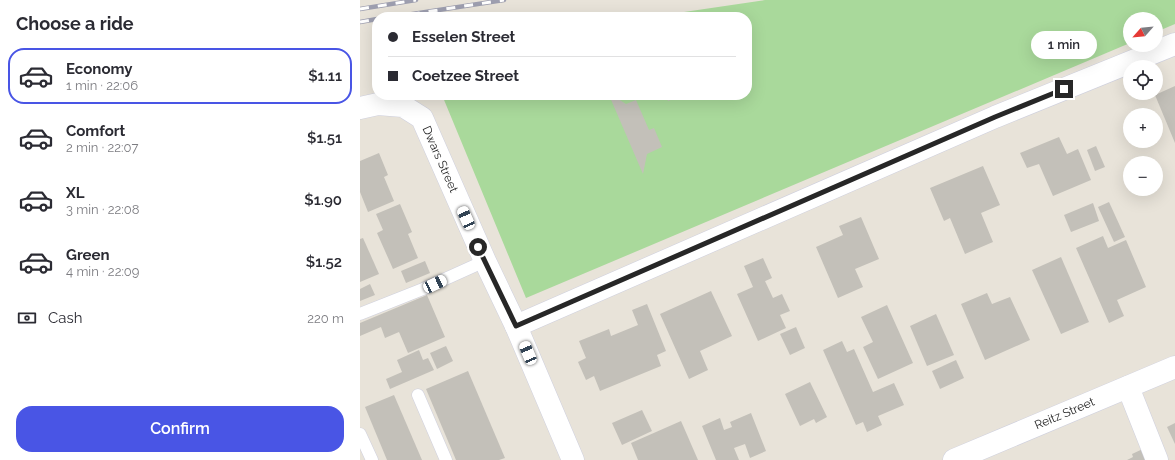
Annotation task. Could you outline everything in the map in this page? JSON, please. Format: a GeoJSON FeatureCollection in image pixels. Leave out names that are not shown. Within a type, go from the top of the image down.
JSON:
{"type":"FeatureCollection","features":[{"type":"Feature","properties":{"kind":"street"},"geometry":{"type":"LineString","coordinates":[[516,326],[987,120],[1175,44]]}},
{"type":"Feature","properties":{"kind":"street","name":"Dwars Street"},"geometry":{"type":"LineString","coordinates":[[360,108],[378,104],[403,106],[422,118],[485,261],[516,326],[573,460]]}},
{"type":"Feature","properties":{"kind":"street","name":"Reitz Street"},"geometry":{"type":"LineString","coordinates":[[954,460],[1175,367]]}},
{"type":"Feature","properties":{"kind":"street"},"geometry":{"type":"LineString","coordinates":[[1128,387],[1157,460]]}},
{"type":"Feature","properties":{"kind":"lane"},"geometry":{"type":"LineString","coordinates":[[360,314],[423,289],[485,261]]}},
{"type":"Feature","properties":{"kind":"lane"},"geometry":{"type":"LineString","coordinates":[[418,395],[446,460]]}},
{"type":"Feature","properties":{"kind":"lane"},"geometry":{"type":"LineString","coordinates":[[360,434],[372,460]]}},
{"type":"Feature","properties":{"kind":"green space"},"geometry":{"type":"Polygon","coordinates":[[[765,0],[1175,0],[1175,24],[1163,29],[1163,12],[1123,12],[1123,46],[526,298],[444,100],[752,100],[752,12],[684,12],[765,0]]]}},
{"type":"Feature","properties":{"kind":"building"},"geometry":{"type":"Polygon","coordinates":[[[1175,86],[1175,143],[1163,114],[1163,108],[1160,108],[1157,100],[1163,100],[1163,91],[1175,86]]]}},
{"type":"Feature","properties":{"kind":"building"},"geometry":{"type":"Polygon","coordinates":[[[611,100],[620,100],[626,104],[636,100],[649,130],[654,128],[662,147],[647,154],[643,174],[611,100]]]}},
{"type":"Feature","properties":{"kind":"building"},"geometry":{"type":"Polygon","coordinates":[[[1059,137],[1067,154],[1078,149],[1091,180],[1053,196],[1039,164],[1027,168],[1020,153],[1059,137]]]}},
{"type":"Feature","properties":{"kind":"building"},"geometry":{"type":"Polygon","coordinates":[[[1096,146],[1105,167],[1095,171],[1087,150],[1096,146]]]}},
{"type":"Feature","properties":{"kind":"building"},"geometry":{"type":"Polygon","coordinates":[[[379,153],[388,175],[384,177],[394,201],[368,212],[360,192],[360,161],[379,153]]]}},
{"type":"Feature","properties":{"kind":"building"},"geometry":{"type":"Polygon","coordinates":[[[983,166],[1000,205],[981,213],[993,242],[965,254],[950,218],[944,221],[930,188],[983,166]]]}},
{"type":"Feature","properties":{"kind":"building"},"geometry":{"type":"Polygon","coordinates":[[[1109,202],[1125,237],[1114,242],[1098,207],[1109,202]]]}},
{"type":"Feature","properties":{"kind":"building"},"geometry":{"type":"Polygon","coordinates":[[[1093,203],[1099,221],[1071,232],[1064,215],[1093,203]]]}},
{"type":"Feature","properties":{"kind":"building"},"geometry":{"type":"Polygon","coordinates":[[[400,204],[412,232],[408,234],[418,258],[393,269],[377,233],[383,230],[376,214],[400,204]]]}},
{"type":"Feature","properties":{"kind":"building"},"geometry":{"type":"Polygon","coordinates":[[[861,217],[879,259],[855,269],[863,287],[838,298],[816,247],[843,235],[839,226],[861,217]]]}},
{"type":"Feature","properties":{"kind":"building"},"geometry":{"type":"Polygon","coordinates":[[[1103,236],[1108,248],[1126,240],[1146,287],[1117,300],[1124,316],[1109,323],[1076,248],[1103,236]]]}},
{"type":"Feature","properties":{"kind":"building"},"geometry":{"type":"Polygon","coordinates":[[[363,238],[379,274],[360,282],[360,239],[363,238]]]}},
{"type":"Feature","properties":{"kind":"building"},"geometry":{"type":"Polygon","coordinates":[[[1061,257],[1089,322],[1061,334],[1032,270],[1061,257]]]}},
{"type":"Feature","properties":{"kind":"building"},"geometry":{"type":"Polygon","coordinates":[[[763,258],[772,278],[765,281],[773,298],[782,294],[790,311],[780,315],[786,328],[758,341],[737,294],[753,287],[744,266],[763,258]]]}},
{"type":"Feature","properties":{"kind":"building"},"geometry":{"type":"Polygon","coordinates":[[[425,261],[430,273],[406,283],[401,271],[425,261]]]}},
{"type":"Feature","properties":{"kind":"building"},"geometry":{"type":"Polygon","coordinates":[[[370,284],[375,295],[360,301],[360,289],[370,284]]]}},
{"type":"Feature","properties":{"kind":"building"},"geometry":{"type":"Polygon","coordinates":[[[711,291],[732,336],[700,351],[708,370],[689,379],[660,314],[711,291]]]}},
{"type":"Feature","properties":{"kind":"building"},"geometry":{"type":"Polygon","coordinates":[[[987,293],[992,304],[1010,297],[1030,340],[985,360],[961,304],[987,293]]]}},
{"type":"Feature","properties":{"kind":"building"},"geometry":{"type":"Polygon","coordinates":[[[427,295],[445,337],[408,353],[399,332],[385,338],[381,327],[360,336],[360,323],[427,295]]]}},
{"type":"Feature","properties":{"kind":"building"},"geometry":{"type":"Polygon","coordinates":[[[647,304],[666,351],[657,355],[661,366],[600,391],[594,376],[586,380],[578,362],[586,358],[579,341],[609,329],[611,336],[638,325],[632,310],[647,304]]]}},
{"type":"Feature","properties":{"kind":"building"},"geometry":{"type":"Polygon","coordinates":[[[887,305],[913,363],[878,379],[863,347],[873,342],[861,317],[887,305]]]}},
{"type":"Feature","properties":{"kind":"building"},"geometry":{"type":"Polygon","coordinates":[[[936,314],[954,355],[927,366],[910,326],[936,314]]]}},
{"type":"Feature","properties":{"kind":"building"},"geometry":{"type":"Polygon","coordinates":[[[796,327],[805,348],[790,355],[780,334],[796,327]]]}},
{"type":"Feature","properties":{"kind":"building"},"geometry":{"type":"Polygon","coordinates":[[[842,341],[847,352],[854,349],[873,392],[894,383],[904,405],[878,416],[882,425],[867,432],[863,422],[856,425],[823,350],[842,341]]]}},
{"type":"Feature","properties":{"kind":"building"},"geometry":{"type":"Polygon","coordinates":[[[446,346],[453,361],[437,369],[430,353],[446,346]]]}},
{"type":"Feature","properties":{"kind":"building"},"geometry":{"type":"Polygon","coordinates":[[[419,350],[423,360],[428,358],[434,370],[390,389],[386,379],[402,372],[397,360],[419,350]]]}},
{"type":"Feature","properties":{"kind":"building"},"geometry":{"type":"Polygon","coordinates":[[[956,360],[964,378],[940,389],[932,371],[956,360]]]}},
{"type":"Feature","properties":{"kind":"building"},"geometry":{"type":"Polygon","coordinates":[[[468,371],[505,458],[499,460],[456,460],[426,389],[468,371]]]}},
{"type":"Feature","properties":{"kind":"building"},"geometry":{"type":"Polygon","coordinates":[[[810,382],[827,417],[816,423],[814,419],[800,426],[785,394],[810,382]]]}},
{"type":"Feature","properties":{"kind":"building"},"geometry":{"type":"Polygon","coordinates":[[[394,395],[422,460],[387,460],[365,407],[394,395]]]}},
{"type":"Feature","properties":{"kind":"building"},"geometry":{"type":"Polygon","coordinates":[[[642,410],[652,431],[622,445],[612,423],[642,410]]]}},
{"type":"Feature","properties":{"kind":"building"},"geometry":{"type":"Polygon","coordinates":[[[751,413],[766,451],[750,458],[745,444],[734,448],[739,460],[716,460],[702,426],[720,418],[724,430],[732,427],[730,422],[751,413]]]}},
{"type":"Feature","properties":{"kind":"building"},"geometry":{"type":"Polygon","coordinates":[[[681,421],[698,460],[638,460],[631,443],[681,421]]]}},
{"type":"Feature","properties":{"kind":"building"},"geometry":{"type":"Polygon","coordinates":[[[1175,423],[1175,444],[1167,427],[1175,423]]]}},
{"type":"Feature","properties":{"kind":"building"},"geometry":{"type":"Polygon","coordinates":[[[1147,447],[1153,460],[1127,460],[1133,457],[1132,454],[1147,447]]]}},
{"type":"Feature","properties":{"kind":"railway"},"geometry":{"type":"LineString","coordinates":[[360,9],[416,0]]}},
{"type":"Feature","properties":{"kind":"railway"},"geometry":{"type":"LineString","coordinates":[[426,12],[504,0]]}},
{"type":"Feature","properties":{"kind":"railway"},"geometry":{"type":"LineString","coordinates":[[360,22],[372,20]]}},
{"type":"Feature","properties":{"kind":"route"},"geometry":{"type":"LineString","coordinates":[[478,247],[516,326],[995,117],[1064,89]]}}]}
